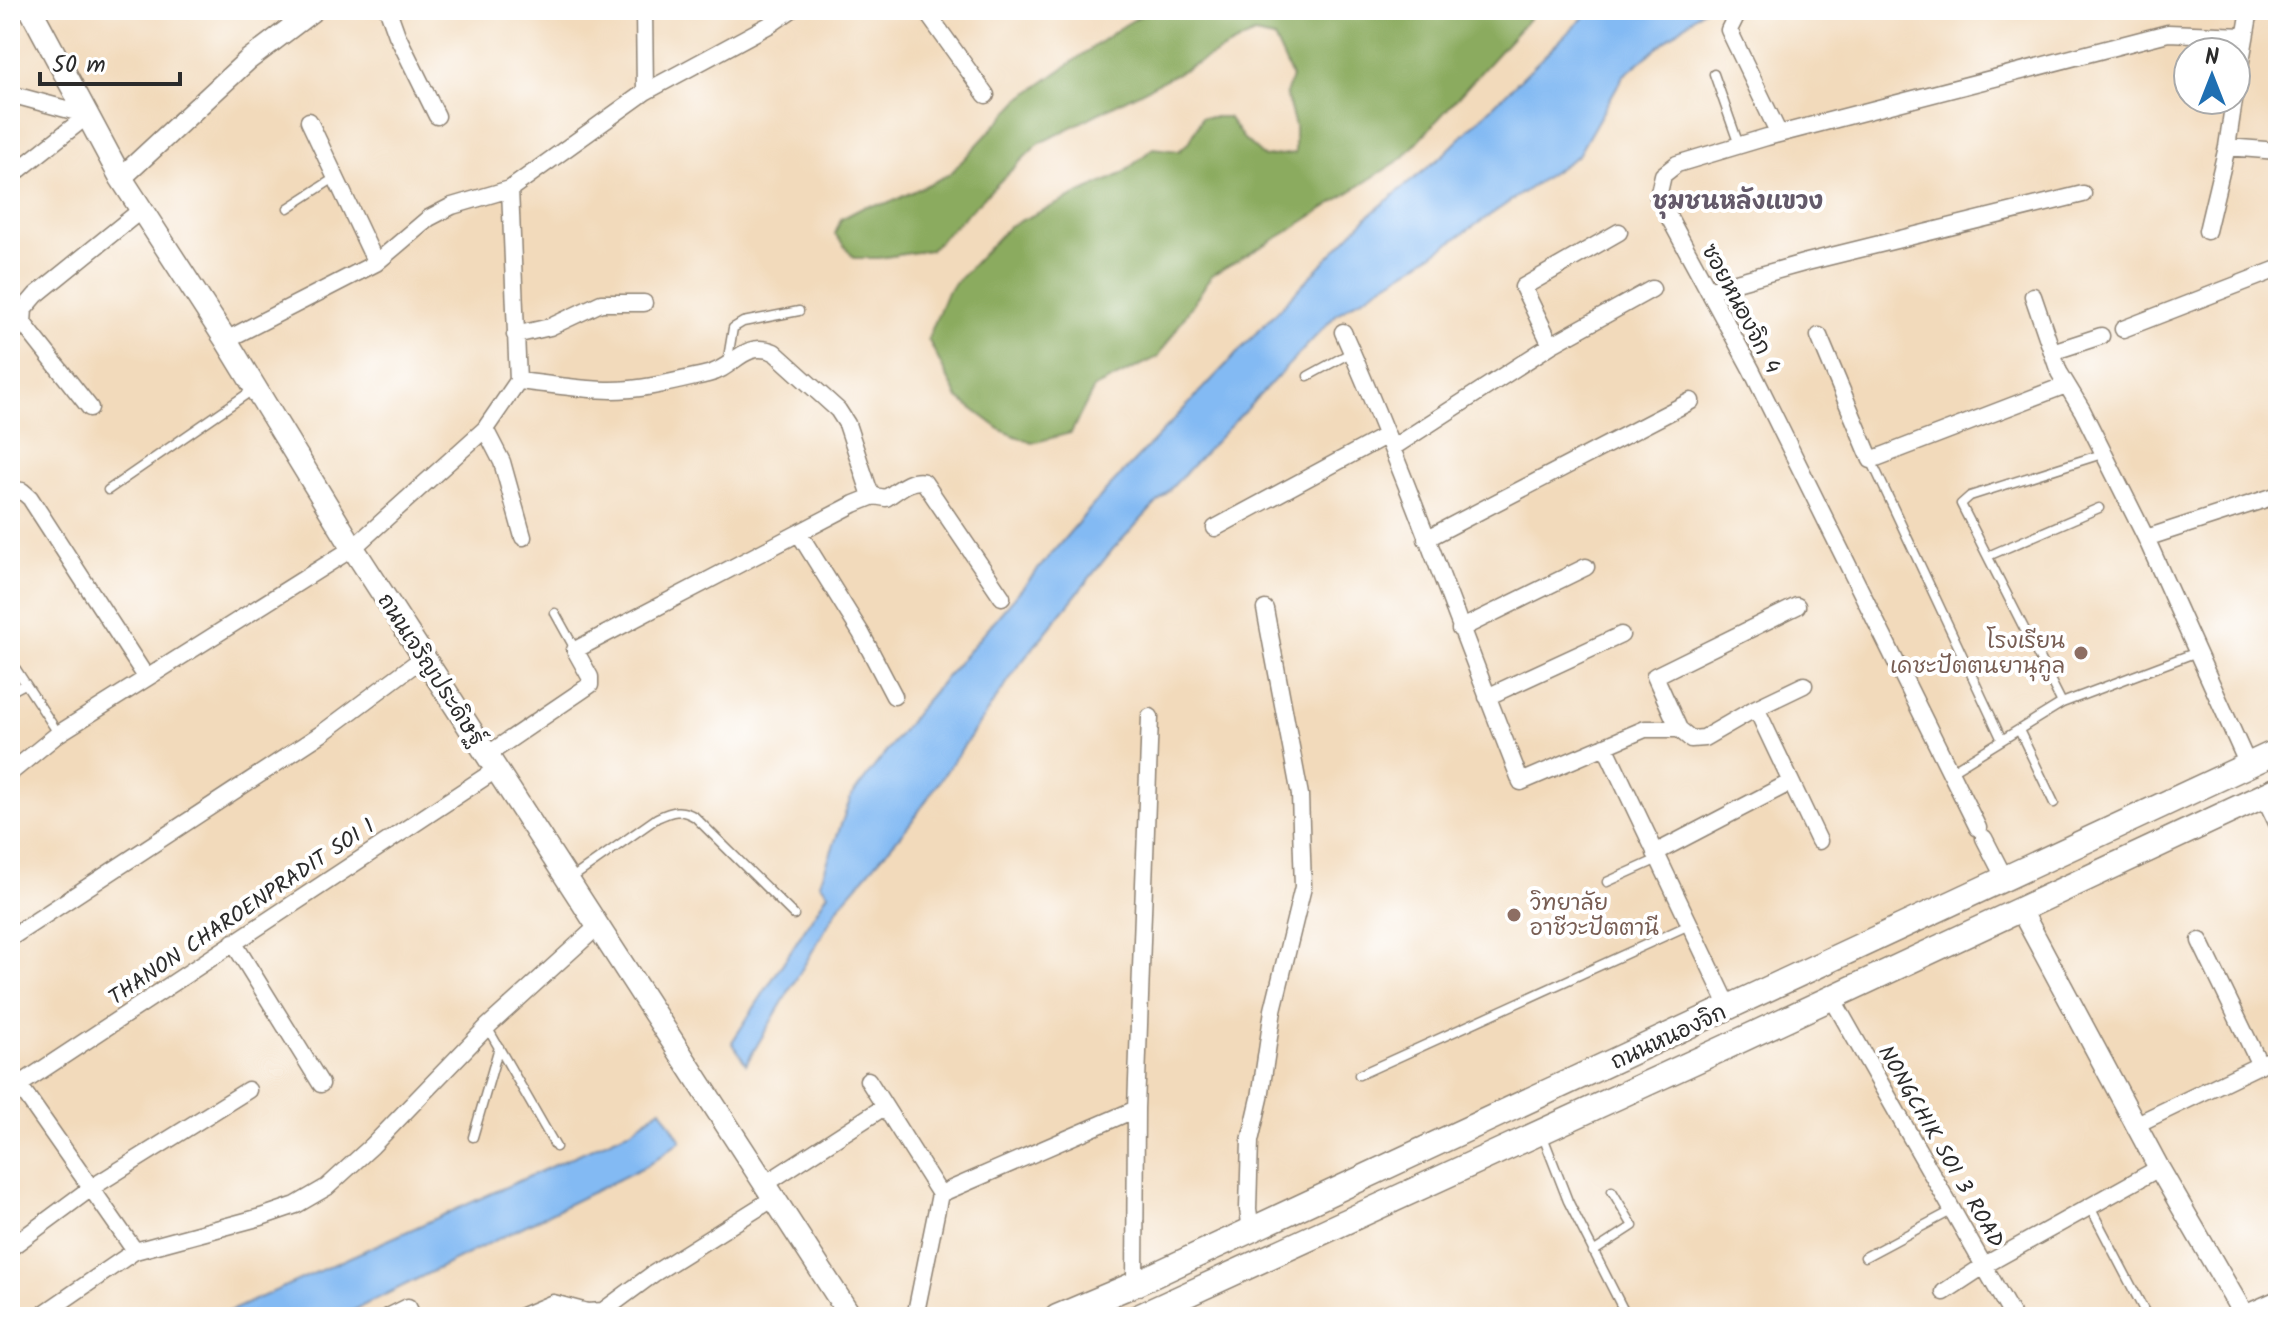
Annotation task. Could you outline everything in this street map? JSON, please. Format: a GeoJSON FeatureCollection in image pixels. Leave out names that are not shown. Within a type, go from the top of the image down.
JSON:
{"type":"FeatureCollection","features":[{"type":"Feature","properties":{"kind":"main road","name":"ถนนเจริญประดิษฐ์"},"geometry":{"type":"LineString","coordinates":[[31,10],[121,178],[226,340],[353,548],[851,1317]]}},
{"type":"Feature","properties":{"kind":"main road","name":"ถนนหนองจิก"},"geometry":{"type":"LineString","coordinates":[[1057,1317],[1135,1284],[2278,751]]}},
{"type":"Feature","properties":{"kind":"main road","name":"ถนนหนองจิก"},"geometry":{"type":"LineString","coordinates":[[1138,1317],[2271,793]]}},
{"type":"Feature","properties":{"kind":"main road"},"geometry":{"type":"LineString","coordinates":[[2005,879],[2021,910]]}},
{"type":"Feature","properties":{"kind":"main road"},"geometry":{"type":"LineString","coordinates":[[1617,1060],[1628,1093]]}},
{"type":"Feature","properties":{"kind":"street"},"geometry":{"type":"LineString","coordinates":[[121,178],[248,60],[314,10]]}},
{"type":"Feature","properties":{"kind":"street"},"geometry":{"type":"LineString","coordinates":[[388,10],[437,116]]}},
{"type":"Feature","properties":{"kind":"street"},"geometry":{"type":"LineString","coordinates":[[644,10],[645,92]]}},
{"type":"Feature","properties":{"kind":"street"},"geometry":{"type":"LineString","coordinates":[[226,340],[376,263],[429,218],[452,206],[510,189],[645,92],[771,24],[791,10]]}},
{"type":"Feature","properties":{"kind":"street"},"geometry":{"type":"LineString","coordinates":[[925,10],[986,95]]}},
{"type":"Feature","properties":{"kind":"street"},"geometry":{"type":"LineString","coordinates":[[1750,10],[1737,14],[1729,30],[1779,134]]}},
{"type":"Feature","properties":{"kind":"street"},"geometry":{"type":"LineString","coordinates":[[2244,36],[2250,10]]}},
{"type":"Feature","properties":{"kind":"street","name":"ซอยหนองจิก 4"},"geometry":{"type":"LineString","coordinates":[[2005,879],[1751,369],[1658,197],[1663,175],[1677,164],[1739,145],[2168,33],[2244,36]]}},
{"type":"Feature","properties":{"kind":"street"},"geometry":{"type":"LineString","coordinates":[[10,94],[88,115]]}},
{"type":"Feature","properties":{"kind":"street"},"geometry":{"type":"LineString","coordinates":[[10,177],[88,115]]}},
{"type":"Feature","properties":{"kind":"street"},"geometry":{"type":"LineString","coordinates":[[2207,231],[2232,116]]}},
{"type":"Feature","properties":{"kind":"street"},"geometry":{"type":"LineString","coordinates":[[309,121],[376,263]]}},
{"type":"Feature","properties":{"kind":"street"},"geometry":{"type":"LineString","coordinates":[[2227,147],[2278,151]]}},
{"type":"Feature","properties":{"kind":"street"},"geometry":{"type":"LineString","coordinates":[[10,773],[58,734],[353,548],[485,429],[518,381],[510,189]]}},
{"type":"Feature","properties":{"kind":"street"},"geometry":{"type":"LineString","coordinates":[[1708,290],[1807,262],[2083,194]]}},
{"type":"Feature","properties":{"kind":"street"},"geometry":{"type":"LineString","coordinates":[[90,408],[23,323],[24,309],[36,295],[141,210]]}},
{"type":"Feature","properties":{"kind":"street"},"geometry":{"type":"LineString","coordinates":[[1551,345],[1523,287],[1619,232]]}},
{"type":"Feature","properties":{"kind":"street"},"geometry":{"type":"LineString","coordinates":[[2123,329],[2275,270]]}},
{"type":"Feature","properties":{"kind":"street"},"geometry":{"type":"LineString","coordinates":[[1215,528],[1389,442],[1652,289]]}},
{"type":"Feature","properties":{"kind":"street"},"geometry":{"type":"LineString","coordinates":[[2033,296],[2066,385],[2082,410],[2146,538],[2248,765]]}},
{"type":"Feature","properties":{"kind":"street"},"geometry":{"type":"LineString","coordinates":[[515,335],[550,327],[601,303],[644,303]]}},
{"type":"Feature","properties":{"kind":"street"},"geometry":{"type":"LineString","coordinates":[[1343,332],[1521,782],[1645,729],[1679,729]]}},
{"type":"Feature","properties":{"kind":"street"},"geometry":{"type":"LineString","coordinates":[[1819,336],[1871,460],[2066,385]]}},
{"type":"Feature","properties":{"kind":"street"},"geometry":{"type":"LineString","coordinates":[[2052,352],[2101,336]]}},
{"type":"Feature","properties":{"kind":"street"},"geometry":{"type":"LineString","coordinates":[[518,381],[608,390],[628,389],[713,373],[750,350],[763,348],[774,352],[838,410],[847,424],[869,490],[874,496]]}},
{"type":"Feature","properties":{"kind":"street"},"geometry":{"type":"LineString","coordinates":[[1426,539],[1691,401]]}},
{"type":"Feature","properties":{"kind":"street"},"geometry":{"type":"LineString","coordinates":[[485,429],[502,462],[523,537]]}},
{"type":"Feature","properties":{"kind":"street"},"geometry":{"type":"LineString","coordinates":[[575,650],[800,535],[854,504],[874,496],[886,498],[912,482],[924,482],[1002,597]]}},
{"type":"Feature","properties":{"kind":"street"},"geometry":{"type":"LineString","coordinates":[[10,489],[22,491],[30,498],[146,677]]}},
{"type":"Feature","properties":{"kind":"street"},"geometry":{"type":"LineString","coordinates":[[2146,538],[2278,495]]}},
{"type":"Feature","properties":{"kind":"street"},"geometry":{"type":"LineString","coordinates":[[800,535],[861,633],[894,696]]}},
{"type":"Feature","properties":{"kind":"street"},"geometry":{"type":"LineString","coordinates":[[1460,629],[1586,567]]}},
{"type":"Feature","properties":{"kind":"street"},"geometry":{"type":"LineString","coordinates":[[1797,606],[1655,676],[1679,729],[1691,739],[1704,738],[1804,685]]}},
{"type":"Feature","properties":{"kind":"street"},"geometry":{"type":"LineString","coordinates":[[1251,1230],[1248,1209],[1250,1141],[1273,1010],[1303,887],[1300,795],[1265,609]]}},
{"type":"Feature","properties":{"kind":"street"},"geometry":{"type":"LineString","coordinates":[[1487,697],[1621,635]]}},
{"type":"Feature","properties":{"kind":"street","name":"THANON CHAROENPRADIT SOI 1"},"geometry":{"type":"LineString","coordinates":[[13,1083],[233,942],[492,762],[590,685],[590,677],[575,650]]}},
{"type":"Feature","properties":{"kind":"street"},"geometry":{"type":"LineString","coordinates":[[10,938],[321,734],[424,657]]}},
{"type":"Feature","properties":{"kind":"street"},"geometry":{"type":"LineString","coordinates":[[1756,708],[1819,841]]}},
{"type":"Feature","properties":{"kind":"street"},"geometry":{"type":"LineString","coordinates":[[1135,1284],[1136,1109],[1150,717]]}},
{"type":"Feature","properties":{"kind":"street"},"geometry":{"type":"LineString","coordinates":[[1605,746],[1729,1007]]}},
{"type":"Feature","properties":{"kind":"street"},"geometry":{"type":"LineString","coordinates":[[1656,856],[1791,782]]}},
{"type":"Feature","properties":{"kind":"street"},"geometry":{"type":"LineString","coordinates":[[2271,793],[2278,825]]}},
{"type":"Feature","properties":{"kind":"street"},"geometry":{"type":"LineString","coordinates":[[2021,910],[2159,1168],[2245,1316],[2278,1299]]}},
{"type":"Feature","properties":{"kind":"street"},"geometry":{"type":"LineString","coordinates":[[39,1317],[135,1251],[261,1217],[296,1205],[327,1187],[372,1146],[487,1027],[598,926]]}},
{"type":"Feature","properties":{"kind":"street"},"geometry":{"type":"LineString","coordinates":[[2200,941],[2260,1065]]}},
{"type":"Feature","properties":{"kind":"street"},"geometry":{"type":"LineString","coordinates":[[233,942],[321,1084]]}},
{"type":"Feature","properties":{"kind":"street","name":"NONGCHIK SOI 3 ROAD"},"geometry":{"type":"LineString","coordinates":[[1832,998],[2013,1317]]}},
{"type":"Feature","properties":{"kind":"street"},"geometry":{"type":"LineString","coordinates":[[2137,1124],[2278,1056]]}},
{"type":"Feature","properties":{"kind":"street"},"geometry":{"type":"LineString","coordinates":[[868,1080],[940,1194],[915,1317]]}},
{"type":"Feature","properties":{"kind":"street"},"geometry":{"type":"LineString","coordinates":[[13,1083],[135,1251]]}},
{"type":"Feature","properties":{"kind":"street"},"geometry":{"type":"LineString","coordinates":[[10,1248],[91,1188],[248,1090]]}},
{"type":"Feature","properties":{"kind":"street"},"geometry":{"type":"LineString","coordinates":[[520,1317],[553,1303],[581,1314],[603,1311],[884,1107]]}},
{"type":"Feature","properties":{"kind":"street"},"geometry":{"type":"LineString","coordinates":[[940,1194],[1136,1109]]}},
{"type":"Feature","properties":{"kind":"street"},"geometry":{"type":"LineString","coordinates":[[1944,1292],[1985,1265],[2159,1168]]}},
{"type":"Feature","properties":{"kind":"street"},"geometry":{"type":"LineString","coordinates":[[388,1317],[411,1312]]}},
{"type":"Feature","properties":{"kind":"lane"},"geometry":{"type":"LineString","coordinates":[[1714,74],[1739,145]]}},
{"type":"Feature","properties":{"kind":"lane"},"geometry":{"type":"LineString","coordinates":[[288,208],[336,177]]}},
{"type":"Feature","properties":{"kind":"lane"},"geometry":{"type":"LineString","coordinates":[[727,364],[733,328],[743,322],[799,311]]}},
{"type":"Feature","properties":{"kind":"lane"},"geometry":{"type":"LineString","coordinates":[[1308,376],[1352,352]]}},
{"type":"Feature","properties":{"kind":"lane"},"geometry":{"type":"LineString","coordinates":[[108,490],[254,388]]}},
{"type":"Feature","properties":{"kind":"lane"},"geometry":{"type":"LineString","coordinates":[[2062,703],[1961,504],[1970,496],[2102,454]]}},
{"type":"Feature","properties":{"kind":"lane"},"geometry":{"type":"LineString","coordinates":[[1871,460],[2002,740]]}},
{"type":"Feature","properties":{"kind":"lane"},"geometry":{"type":"LineString","coordinates":[[1988,556],[2099,508]]}},
{"type":"Feature","properties":{"kind":"lane"},"geometry":{"type":"LineString","coordinates":[[555,613],[575,650]]}},
{"type":"Feature","properties":{"kind":"lane"},"geometry":{"type":"LineString","coordinates":[[1950,772],[2062,703],[2197,652]]}},
{"type":"Feature","properties":{"kind":"lane"},"geometry":{"type":"LineString","coordinates":[[10,660],[58,734]]}},
{"type":"Feature","properties":{"kind":"lane"},"geometry":{"type":"LineString","coordinates":[[10,692],[25,684]]}},
{"type":"Feature","properties":{"kind":"lane"},"geometry":{"type":"LineString","coordinates":[[2019,730],[2054,803]]}},
{"type":"Feature","properties":{"kind":"lane"},"geometry":{"type":"LineString","coordinates":[[569,881],[657,818],[671,812],[685,811],[695,817],[794,915]]}},
{"type":"Feature","properties":{"kind":"lane"},"geometry":{"type":"LineString","coordinates":[[1607,882],[1656,856]]}},
{"type":"Feature","properties":{"kind":"lane"},"geometry":{"type":"LineString","coordinates":[[1359,1075],[1689,925]]}},
{"type":"Feature","properties":{"kind":"lane"},"geometry":{"type":"LineString","coordinates":[[487,1027],[556,1147]]}},
{"type":"Feature","properties":{"kind":"lane"},"geometry":{"type":"LineString","coordinates":[[473,1137],[499,1047]]}},
{"type":"Feature","properties":{"kind":"lane"},"geometry":{"type":"LineString","coordinates":[[1541,1133],[1568,1201],[1627,1317]]}},
{"type":"Feature","properties":{"kind":"lane"},"geometry":{"type":"LineString","coordinates":[[1593,1252],[1633,1226],[1612,1191]]}},
{"type":"Feature","properties":{"kind":"lane"},"geometry":{"type":"LineString","coordinates":[[2090,1207],[2147,1316]]}},
{"type":"Feature","properties":{"kind":"lane"},"geometry":{"type":"LineString","coordinates":[[1865,1257],[1953,1210]]}},
{"type":"Feature","properties":{"kind":"green space"},"geometry":{"type":"Polygon","coordinates":[[[1150,10],[1537,10],[1403,158],[1284,234],[1212,275],[1158,357],[1094,388],[1071,433],[1032,443],[1001,430],[958,398],[928,339],[947,292],[1009,226],[1122,174],[1153,148],[1179,151],[1190,141],[1202,117],[1228,117],[1243,138],[1264,157],[1295,153],[1295,126],[1286,94],[1292,77],[1274,38],[1254,34],[1038,144],[930,250],[879,258],[854,258],[835,234],[841,219],[866,206],[887,204],[950,174],[1020,99],[1150,10]]]}},
{"type":"Feature","properties":{"kind":"water"},"geometry":{"type":"Polygon","coordinates":[[[1591,10],[1703,10],[1623,76],[1578,155],[1433,254],[1337,314],[1113,549],[1020,664],[910,824],[839,906],[746,1064],[732,1042],[828,893],[820,883],[851,797],[923,704],[1100,497],[1367,217],[1443,155],[1591,10]]]}},
{"type":"Feature","properties":{"kind":"water"},"geometry":{"type":"Polygon","coordinates":[[[661,1109],[681,1141],[648,1165],[340,1317],[217,1317],[630,1131],[661,1109]]]}},
{"type":"Feature","properties":{"kind":"place","name":"โรงเรียน เดชะปัตตนยานุกูล"},"geometry":{"type":"Point","coordinates":[2081,653]}},
{"type":"Feature","properties":{"kind":"place","name":"วิทยาลัย อาชีวะปัตตานี"},"geometry":{"type":"Point","coordinates":[1514,915]}},
{"type":"Feature","properties":{"kind":"district","name":"ชุมชนหลังแขวง"},"geometry":{"type":"Point","coordinates":[1738,201]}}]}
